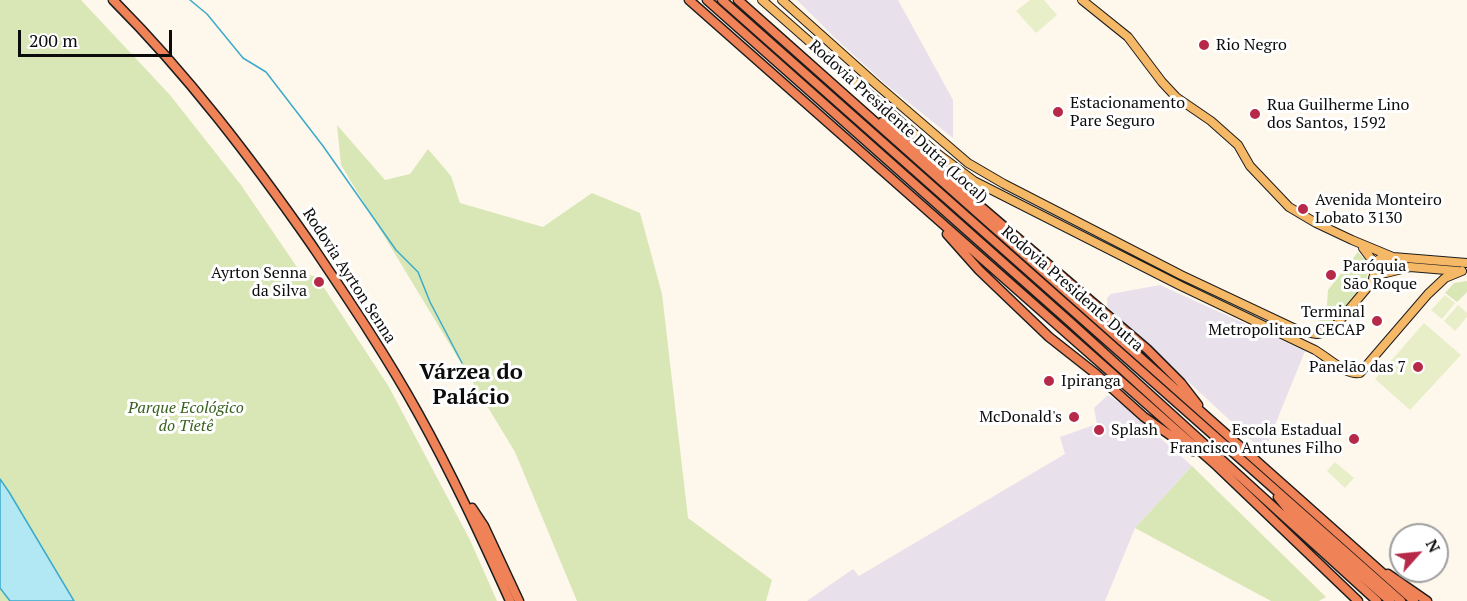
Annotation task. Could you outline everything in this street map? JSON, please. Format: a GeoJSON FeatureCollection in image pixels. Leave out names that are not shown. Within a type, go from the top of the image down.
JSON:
{"type":"FeatureCollection","features":[{"type":"Feature","properties":{"kind":"highway","name":"Rodovia Ayrton Senna"},"geometry":{"type":"LineString","coordinates":[[113,0],[186,80],[268,183],[352,305],[417,411],[461,494],[510,601]]}},
{"type":"Feature","properties":{"kind":"highway"},"geometry":{"type":"LineString","coordinates":[[688,0],[1217,466],[1359,601]]}},
{"type":"Feature","properties":{"kind":"highway","name":"Rodovia Presidente Dutra"},"geometry":{"type":"LineString","coordinates":[[707,0],[1070,322],[1377,601]]}},
{"type":"Feature","properties":{"kind":"highway","name":"Rodovia Presidente Dutra"},"geometry":{"type":"LineString","coordinates":[[723,0],[1401,601]]}},
{"type":"Feature","properties":{"kind":"highway","name":"Rodovia Presidente Dutra (Local)"},"geometry":{"type":"LineString","coordinates":[[738,0],[867,115],[892,129],[1105,311],[1181,383],[1207,418],[1377,568]]}},
{"type":"Feature","properties":{"kind":"highway"},"geometry":{"type":"LineString","coordinates":[[939,222],[953,242],[1049,337],[1144,417],[1217,466]]}},
{"type":"Feature","properties":{"kind":"highway"},"geometry":{"type":"LineString","coordinates":[[1260,476],[1294,517],[1390,601]]}},
{"type":"Feature","properties":{"kind":"highway"},"geometry":{"type":"LineString","coordinates":[[461,494],[474,509],[484,526],[519,601]]}},
{"type":"Feature","properties":{"kind":"highway"},"geometry":{"type":"LineString","coordinates":[[1305,552],[1332,568],[1370,601]]}},
{"type":"Feature","properties":{"kind":"highway"},"geometry":{"type":"LineString","coordinates":[[1377,568],[1414,601]]}},
{"type":"Feature","properties":{"kind":"highway"},"geometry":{"type":"LineString","coordinates":[[1377,568],[1398,579],[1427,601]]}},
{"type":"Feature","properties":{"kind":"main road"},"geometry":{"type":"LineString","coordinates":[[762,0],[934,151],[974,181],[1181,286],[1315,350],[1333,360],[1347,373],[1360,373],[1428,294],[1445,278],[1464,272]]}},
{"type":"Feature","properties":{"kind":"main road"},"geometry":{"type":"LineString","coordinates":[[782,0],[968,163],[1180,275],[1290,327],[1317,334],[1331,330],[1372,282],[1380,258],[1393,256],[1467,263]]}},
{"type":"Feature","properties":{"kind":"main road"},"geometry":{"type":"LineString","coordinates":[[1082,0],[1128,37],[1176,97],[1225,132],[1238,145],[1250,166],[1289,207],[1352,240],[1393,256]]}},
{"type":"Feature","properties":{"kind":"main road"},"geometry":{"type":"LineString","coordinates":[[1352,240],[1369,253],[1380,271],[1386,273],[1410,267],[1464,272]]}},
{"type":"Feature","properties":{"kind":"shaded area"},"geometry":{"type":"Polygon","coordinates":[[[797,0],[898,0],[953,100],[953,138],[883,82],[797,0]]]}},
{"type":"Feature","properties":{"kind":"shaded area"},"geometry":{"type":"Polygon","coordinates":[[[1160,285],[1305,351],[1264,452],[1107,306],[1107,298],[1111,294],[1160,285]]]}},
{"type":"Feature","properties":{"kind":"shaded area"},"geometry":{"type":"Polygon","coordinates":[[[1108,395],[1124,406],[1192,466],[1135,528],[1105,601],[807,601],[853,569],[859,576],[1065,454],[1060,437],[1097,424],[1094,408],[1108,395]]]}},
{"type":"Feature","properties":{"kind":"green space","name":"Parque Ecológico do Tietê"},"geometry":{"type":"Polygon","coordinates":[[[0,0],[81,0],[170,95],[241,185],[301,273],[317,277],[389,387],[470,540],[497,601],[0,601],[0,0]]]}},
{"type":"Feature","properties":{"kind":"green space"},"geometry":{"type":"Polygon","coordinates":[[[1030,0],[1044,0],[1057,15],[1036,33],[1016,11],[1030,0]]]}},
{"type":"Feature","properties":{"kind":"green space"},"geometry":{"type":"Polygon","coordinates":[[[337,125],[385,180],[410,174],[428,149],[451,176],[460,203],[543,227],[592,193],[640,213],[662,294],[688,518],[772,580],[766,601],[577,601],[515,452],[341,165],[337,125]]]}},
{"type":"Feature","properties":{"kind":"green space"},"geometry":{"type":"Polygon","coordinates":[[[1358,252],[1369,264],[1366,283],[1333,324],[1325,329],[1315,330],[1327,305],[1328,290],[1358,252]]]}},
{"type":"Feature","properties":{"kind":"green space"},"geometry":{"type":"Polygon","coordinates":[[[1467,281],[1467,292],[1457,302],[1445,293],[1454,283],[1467,281]]]}},
{"type":"Feature","properties":{"kind":"green space"},"geometry":{"type":"Polygon","coordinates":[[[1445,295],[1455,303],[1442,319],[1431,310],[1445,295]]]}},
{"type":"Feature","properties":{"kind":"green space"},"geometry":{"type":"Polygon","coordinates":[[[1458,305],[1467,313],[1467,317],[1455,331],[1444,321],[1458,305]]]}},
{"type":"Feature","properties":{"kind":"green space","name":"Panelão das 7"},"geometry":{"type":"Polygon","coordinates":[[[1424,323],[1461,355],[1410,410],[1375,379],[1424,323]]]}},
{"type":"Feature","properties":{"kind":"green space"},"geometry":{"type":"Polygon","coordinates":[[[1335,462],[1354,478],[1345,488],[1327,471],[1335,462]]]}},
{"type":"Feature","properties":{"kind":"green space"},"geometry":{"type":"Polygon","coordinates":[[[1192,466],[1326,597],[1319,601],[1271,601],[1135,528],[1192,466]]]}},
{"type":"Feature","properties":{"kind":"water"},"geometry":{"type":"Polygon","coordinates":[[[0,479],[74,601],[10,601],[0,588],[0,479]]]}},
{"type":"Feature","properties":{"kind":"waterway"},"geometry":{"type":"LineString","coordinates":[[190,0],[207,14],[243,58],[266,72],[323,146],[396,250],[418,272],[430,302],[462,363]]}},
{"type":"Feature","properties":{"kind":"place","name":"Rio Negro"},"geometry":{"type":"Point","coordinates":[1204,45]}},
{"type":"Feature","properties":{"kind":"place","name":"Estacionamento Pare Seguro"},"geometry":{"type":"Point","coordinates":[1058,112]}},
{"type":"Feature","properties":{"kind":"place","name":"Rua Guilherme Lino dos Santos, 1592"},"geometry":{"type":"Point","coordinates":[1255,114]}},
{"type":"Feature","properties":{"kind":"place","name":"Avenida Monteiro Lobato 3130"},"geometry":{"type":"Point","coordinates":[1303,209]}},
{"type":"Feature","properties":{"kind":"place","name":"Paróquia São Roque"},"geometry":{"type":"Point","coordinates":[1331,275]}},
{"type":"Feature","properties":{"kind":"place","name":"Ayrton Senna da Silva"},"geometry":{"type":"Point","coordinates":[319,282]}},
{"type":"Feature","properties":{"kind":"place","name":"Terminal Metropolitano CECAP"},"geometry":{"type":"Point","coordinates":[1377,321]}},
{"type":"Feature","properties":{"kind":"place","name":"Panelão das 7"},"geometry":{"type":"Point","coordinates":[1418,367]}},
{"type":"Feature","properties":{"kind":"place","name":"Ipiranga"},"geometry":{"type":"Point","coordinates":[1049,381]}},
{"type":"Feature","properties":{"kind":"place","name":"McDonald's"},"geometry":{"type":"Point","coordinates":[1074,417]}},
{"type":"Feature","properties":{"kind":"place","name":"Splash"},"geometry":{"type":"Point","coordinates":[1099,430]}},
{"type":"Feature","properties":{"kind":"place","name":"Escola Estadual Francisco Antunes Filho"},"geometry":{"type":"Point","coordinates":[1354,439]}},
{"type":"Feature","properties":{"kind":"district","name":"Várzea do Palácio"},"geometry":{"type":"Point","coordinates":[471,386]}}]}
